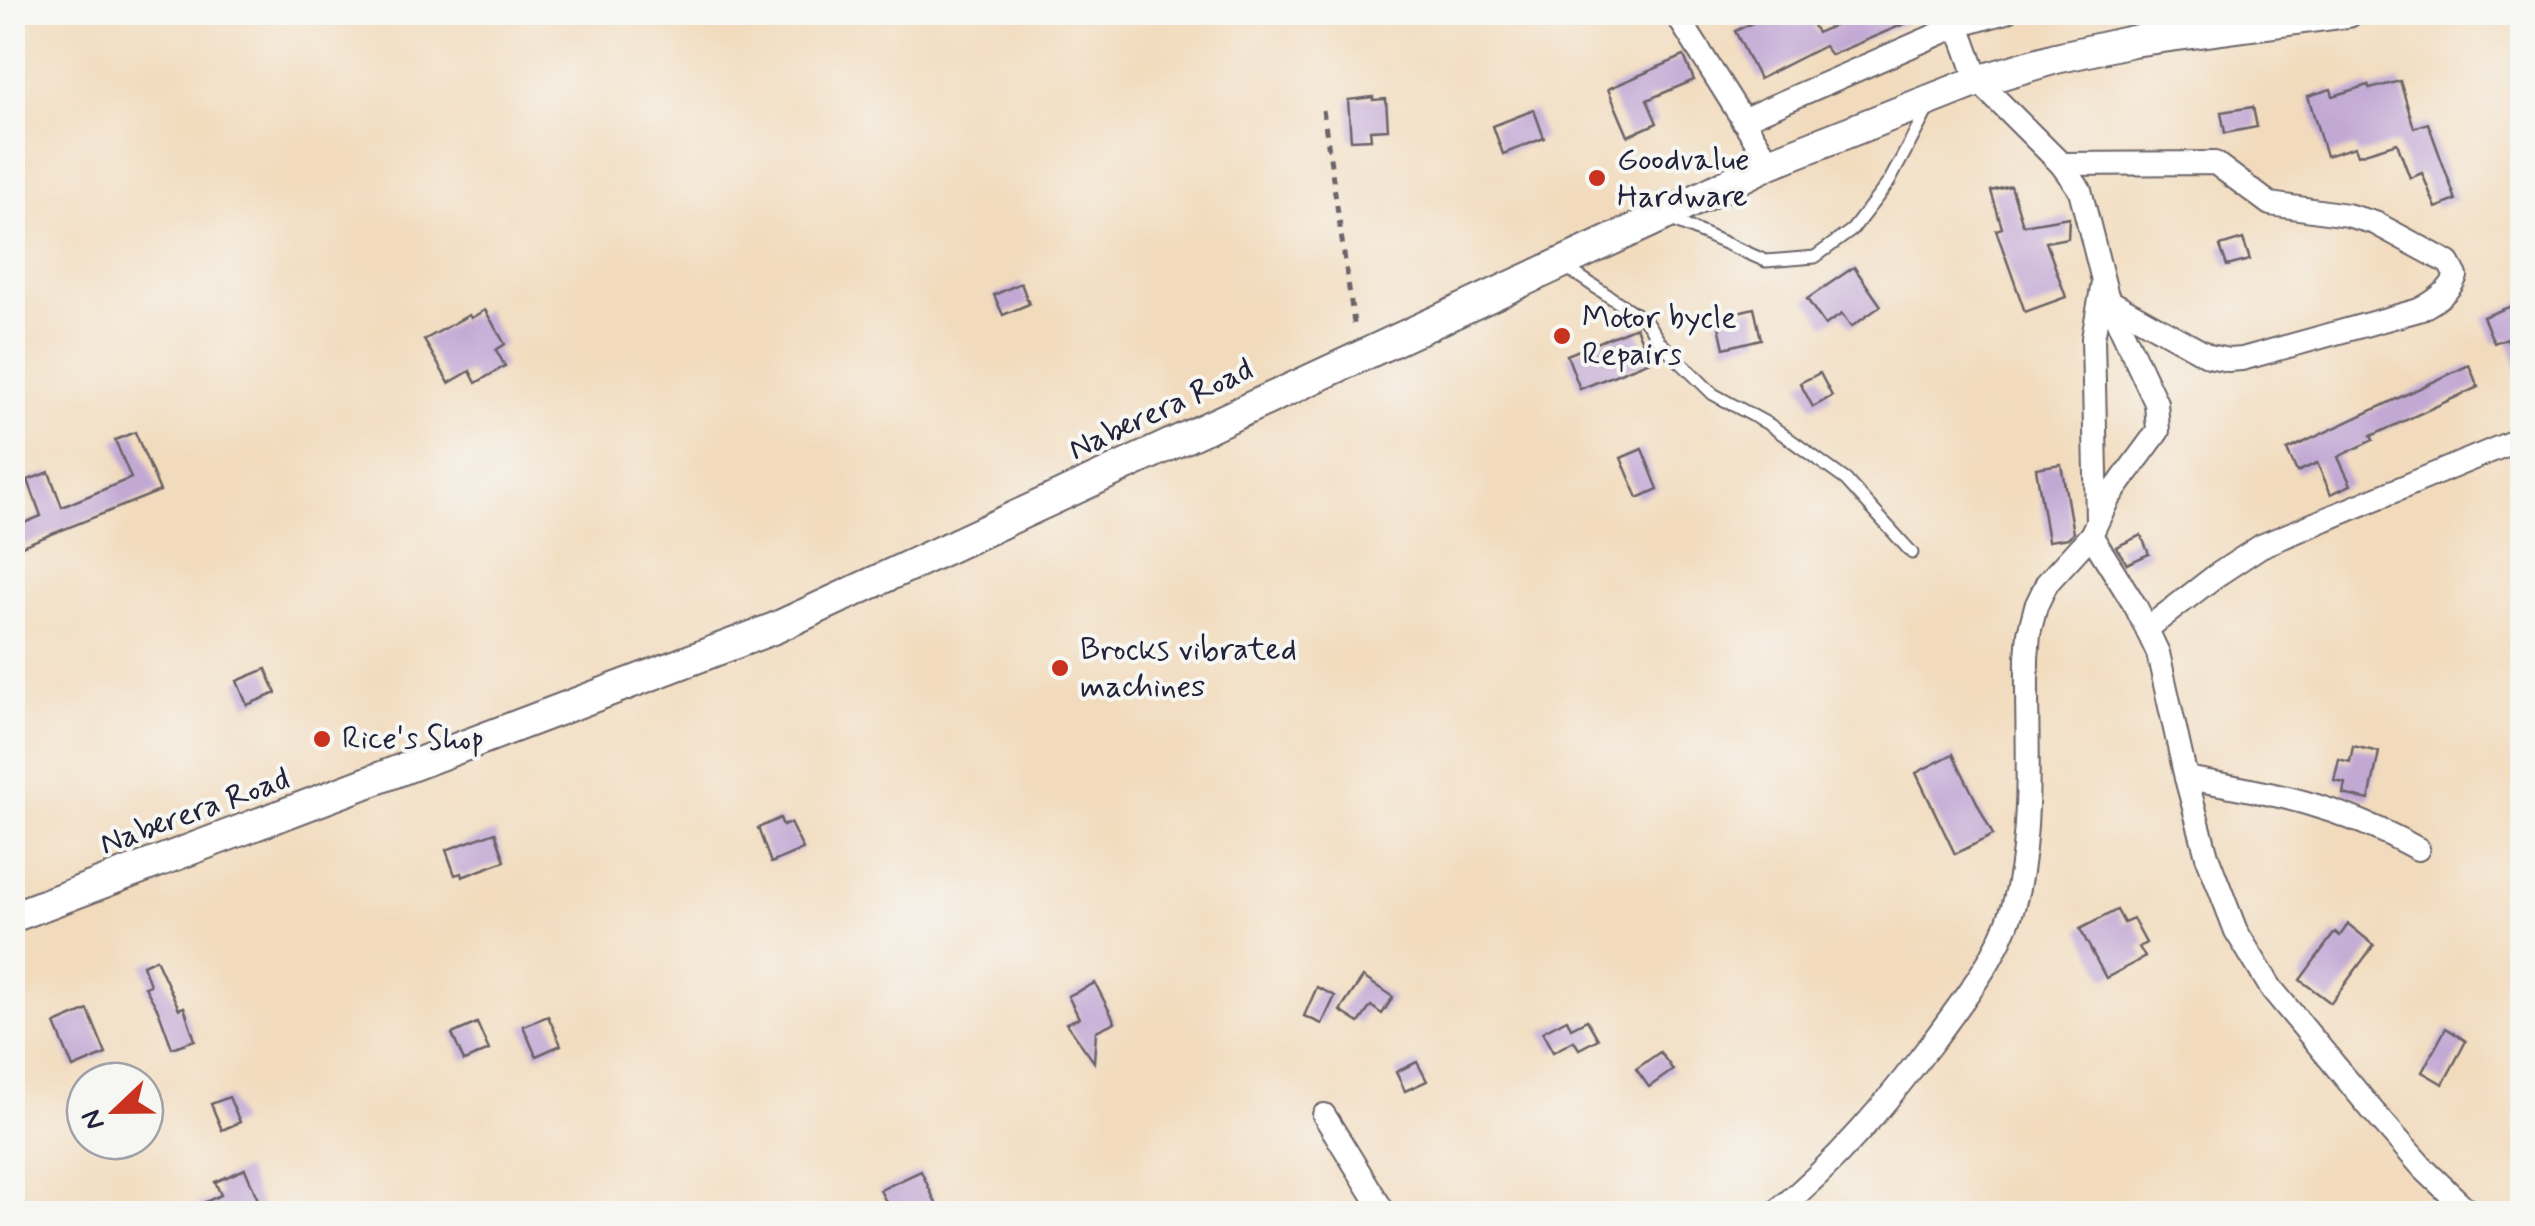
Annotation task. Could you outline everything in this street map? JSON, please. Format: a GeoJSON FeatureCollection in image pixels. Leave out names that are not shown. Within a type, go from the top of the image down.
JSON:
{"type":"FeatureCollection","features":[{"type":"Feature","properties":{"kind":"street"},"geometry":{"type":"LineString","coordinates":[[1675,12],[1770,163]]}},
{"type":"Feature","properties":{"kind":"street"},"geometry":{"type":"LineString","coordinates":[[1742,120],[1955,19],[2006,12]]}},
{"type":"Feature","properties":{"kind":"street","name":"Naberera Road"},"geometry":{"type":"LineString","coordinates":[[12,917],[775,628],[1770,163],[1978,81],[2133,41],[2348,12]]}},
{"type":"Feature","properties":{"kind":"street"},"geometry":{"type":"LineString","coordinates":[[1774,1214],[1808,1186],[1878,1115],[1969,993],[1999,944],[2018,888],[2025,840],[2029,633],[2036,606],[2047,583],[2094,529],[2108,499],[2158,430],[2156,403],[2106,290],[2086,204],[2061,164],[1978,81],[1955,19]]}},
{"type":"Feature","properties":{"kind":"street"},"geometry":{"type":"LineString","coordinates":[[2061,164],[2215,163],[2270,204],[2375,223],[2449,263],[2456,276],[2440,297],[2419,310],[2242,359],[2209,356],[2106,290]]}},
{"type":"Feature","properties":{"kind":"street"},"geometry":{"type":"LineString","coordinates":[[2106,290],[2093,338],[2094,529],[2148,628],[2165,674],[2186,778],[2218,892],[2253,962],[2372,1110],[2471,1214]]}},
{"type":"Feature","properties":{"kind":"street"},"geometry":{"type":"LineString","coordinates":[[2148,628],[2214,576],[2262,546],[2522,438]]}},
{"type":"Feature","properties":{"kind":"street"},"geometry":{"type":"LineString","coordinates":[[2186,778],[2292,796],[2325,806],[2418,849]]}},
{"type":"Feature","properties":{"kind":"street"},"geometry":{"type":"LineString","coordinates":[[1324,1115],[1386,1214]]}},
{"type":"Feature","properties":{"kind":"lane"},"geometry":{"type":"LineString","coordinates":[[1663,216],[1766,261],[1815,257],[1852,230],[1889,182],[1933,99]]}},
{"type":"Feature","properties":{"kind":"lane"},"geometry":{"type":"LineString","coordinates":[[1560,264],[1646,321],[1658,341],[1714,394],[1770,426],[1846,480],[1912,553]]}},
{"type":"Feature","properties":{"kind":"path"},"geometry":{"type":"LineString","coordinates":[[1323,110],[1358,357]]}},
{"type":"Feature","properties":{"kind":"building"},"geometry":{"type":"Polygon","coordinates":[[[1775,12],[1806,12],[1817,33],[1865,12],[1930,13],[1831,55],[1824,46],[1759,79],[1735,31],[1775,12]]]}},
{"type":"Feature","properties":{"kind":"building"},"geometry":{"type":"Polygon","coordinates":[[[1684,56],[1694,80],[1647,100],[1657,123],[1628,136],[1608,89],[1684,56]]]}},
{"type":"Feature","properties":{"kind":"building"},"geometry":{"type":"Polygon","coordinates":[[[2400,81],[2414,128],[2428,123],[2456,200],[2436,208],[2422,173],[2410,178],[2397,143],[2358,155],[2355,147],[2326,156],[2308,96],[2331,89],[2333,96],[2368,85],[2370,89],[2400,81]]]}},
{"type":"Feature","properties":{"kind":"building"},"geometry":{"type":"Polygon","coordinates":[[[1386,99],[1388,129],[1370,130],[1371,139],[1351,140],[1348,100],[1386,99]]]}},
{"type":"Feature","properties":{"kind":"building"},"geometry":{"type":"Polygon","coordinates":[[[2253,107],[2257,127],[2225,133],[2221,112],[2253,107]]]}},
{"type":"Feature","properties":{"kind":"building"},"geometry":{"type":"Polygon","coordinates":[[[1534,110],[1544,138],[1503,154],[1493,126],[1534,110]]]}},
{"type":"Feature","properties":{"kind":"building"},"geometry":{"type":"Polygon","coordinates":[[[2011,186],[2023,225],[2069,217],[2068,238],[2046,242],[2066,297],[2025,312],[1996,230],[2002,228],[1991,191],[2011,186]]]}},
{"type":"Feature","properties":{"kind":"building"},"geometry":{"type":"Polygon","coordinates":[[[2243,239],[2250,260],[2227,266],[2220,246],[2243,239]]]}},
{"type":"Feature","properties":{"kind":"building"},"geometry":{"type":"Polygon","coordinates":[[[1854,267],[1881,306],[1851,327],[1842,314],[1825,325],[1807,299],[1854,267]]]}},
{"type":"Feature","properties":{"kind":"building"},"geometry":{"type":"Polygon","coordinates":[[[1021,283],[1029,304],[1003,315],[994,295],[1021,283]]]}},
{"type":"Feature","properties":{"kind":"building"},"geometry":{"type":"Polygon","coordinates":[[[2522,302],[2520,373],[2507,338],[2494,343],[2483,317],[2522,302]]]}},
{"type":"Feature","properties":{"kind":"building"},"geometry":{"type":"Polygon","coordinates":[[[1754,308],[1761,339],[1724,348],[1717,317],[1754,308]]]}},
{"type":"Feature","properties":{"kind":"building"},"geometry":{"type":"Polygon","coordinates":[[[485,310],[505,344],[496,350],[505,366],[476,383],[470,371],[449,383],[424,340],[485,310]]]}},
{"type":"Feature","properties":{"kind":"building"},"geometry":{"type":"Polygon","coordinates":[[[1636,327],[1650,361],[1580,389],[1567,355],[1636,327]]]}},
{"type":"Feature","properties":{"kind":"building"},"geometry":{"type":"Polygon","coordinates":[[[2469,365],[2478,387],[2371,436],[2373,440],[2338,457],[2351,485],[2331,494],[2317,463],[2297,472],[2287,450],[2469,365]]]}},
{"type":"Feature","properties":{"kind":"building"},"geometry":{"type":"Polygon","coordinates":[[[1820,373],[1832,396],[1813,407],[1800,383],[1820,373]]]}},
{"type":"Feature","properties":{"kind":"building"},"geometry":{"type":"Polygon","coordinates":[[[135,432],[160,491],[12,550],[12,528],[41,516],[28,480],[49,472],[62,507],[131,478],[115,440],[135,432]]]}},
{"type":"Feature","properties":{"kind":"building"},"geometry":{"type":"Polygon","coordinates":[[[1642,449],[1658,489],[1638,498],[1621,458],[1642,449]]]}},
{"type":"Feature","properties":{"kind":"building"},"geometry":{"type":"Polygon","coordinates":[[[2061,464],[2073,533],[2068,538],[2048,541],[2036,468],[2061,464]]]}},
{"type":"Feature","properties":{"kind":"building"},"geometry":{"type":"Polygon","coordinates":[[[2141,535],[2149,554],[2127,564],[2116,547],[2141,535]]]}},
{"type":"Feature","properties":{"kind":"building"},"geometry":{"type":"Polygon","coordinates":[[[266,669],[276,693],[247,705],[237,681],[266,669]]]}},
{"type":"Feature","properties":{"kind":"building"},"geometry":{"type":"Polygon","coordinates":[[[2353,746],[2379,752],[2369,800],[2343,794],[2345,783],[2334,781],[2339,759],[2350,762],[2353,746]]]}},
{"type":"Feature","properties":{"kind":"building"},"geometry":{"type":"Polygon","coordinates":[[[1953,754],[1993,835],[1955,854],[1916,773],[1953,754]]]}},
{"type":"Feature","properties":{"kind":"building"},"geometry":{"type":"Polygon","coordinates":[[[780,818],[783,826],[790,823],[803,849],[771,863],[758,828],[780,818]]]}},
{"type":"Feature","properties":{"kind":"building"},"geometry":{"type":"Polygon","coordinates":[[[495,832],[505,861],[462,877],[461,873],[455,875],[446,850],[495,832]]]}},
{"type":"Feature","properties":{"kind":"building"},"geometry":{"type":"Polygon","coordinates":[[[2117,910],[2124,923],[2133,919],[2146,943],[2139,947],[2145,957],[2106,978],[2080,929],[2117,910]]]}},
{"type":"Feature","properties":{"kind":"building"},"geometry":{"type":"Polygon","coordinates":[[[2348,924],[2374,945],[2331,1003],[2300,980],[2335,932],[2340,936],[2348,924]]]}},
{"type":"Feature","properties":{"kind":"building"},"geometry":{"type":"Polygon","coordinates":[[[156,959],[179,1009],[184,1007],[195,1040],[172,1048],[145,987],[150,985],[143,965],[156,959]]]}},
{"type":"Feature","properties":{"kind":"building"},"geometry":{"type":"Polygon","coordinates":[[[1363,977],[1393,997],[1382,1014],[1371,1006],[1359,1023],[1340,1011],[1363,977]]]}},
{"type":"Feature","properties":{"kind":"building"},"geometry":{"type":"Polygon","coordinates":[[[1095,983],[1115,1022],[1096,1031],[1094,1062],[1066,1023],[1079,1018],[1068,996],[1095,983]]]}},
{"type":"Feature","properties":{"kind":"building"},"geometry":{"type":"Polygon","coordinates":[[[1317,987],[1335,996],[1322,1024],[1304,1016],[1317,987]]]}},
{"type":"Feature","properties":{"kind":"building"},"geometry":{"type":"Polygon","coordinates":[[[88,1010],[106,1054],[90,1061],[70,1061],[55,1024],[88,1010]]]}},
{"type":"Feature","properties":{"kind":"building"},"geometry":{"type":"Polygon","coordinates":[[[548,1016],[561,1045],[536,1056],[523,1026],[548,1016]]]}},
{"type":"Feature","properties":{"kind":"building"},"geometry":{"type":"Polygon","coordinates":[[[1567,1019],[1571,1028],[1587,1020],[1598,1039],[1579,1049],[1574,1041],[1553,1052],[1542,1032],[1567,1019]]]}},
{"type":"Feature","properties":{"kind":"building"},"geometry":{"type":"Polygon","coordinates":[[[477,1023],[489,1050],[464,1061],[452,1034],[477,1023]]]}},
{"type":"Feature","properties":{"kind":"building"},"geometry":{"type":"Polygon","coordinates":[[[2446,1028],[2466,1041],[2443,1084],[2422,1072],[2446,1028]]]}},
{"type":"Feature","properties":{"kind":"building"},"geometry":{"type":"Polygon","coordinates":[[[1660,1052],[1673,1070],[1649,1087],[1636,1069],[1660,1052]]]}},
{"type":"Feature","properties":{"kind":"building"},"geometry":{"type":"Polygon","coordinates":[[[1417,1062],[1427,1081],[1405,1091],[1396,1072],[1417,1062]]]}},
{"type":"Feature","properties":{"kind":"building"},"geometry":{"type":"Polygon","coordinates":[[[229,1097],[240,1122],[222,1130],[211,1104],[229,1097]]]}},
{"type":"Feature","properties":{"kind":"building"},"geometry":{"type":"Polygon","coordinates":[[[245,1169],[264,1214],[179,1214],[221,1195],[215,1182],[245,1169]]]}},
{"type":"Feature","properties":{"kind":"building"},"geometry":{"type":"Polygon","coordinates":[[[921,1171],[941,1214],[892,1214],[880,1190],[921,1171]]]}},
{"type":"Feature","properties":{"kind":"place","name":"Goodvalue Hardware"},"geometry":{"type":"Point","coordinates":[1597,178]}},
{"type":"Feature","properties":{"kind":"place","name":"Motor bycle Repairs"},"geometry":{"type":"Point","coordinates":[1562,336]}},
{"type":"Feature","properties":{"kind":"place","name":"Brocks vibrated machines"},"geometry":{"type":"Point","coordinates":[1060,668]}},
{"type":"Feature","properties":{"kind":"place","name":"Rice's Shop"},"geometry":{"type":"Point","coordinates":[322,739]}}]}
